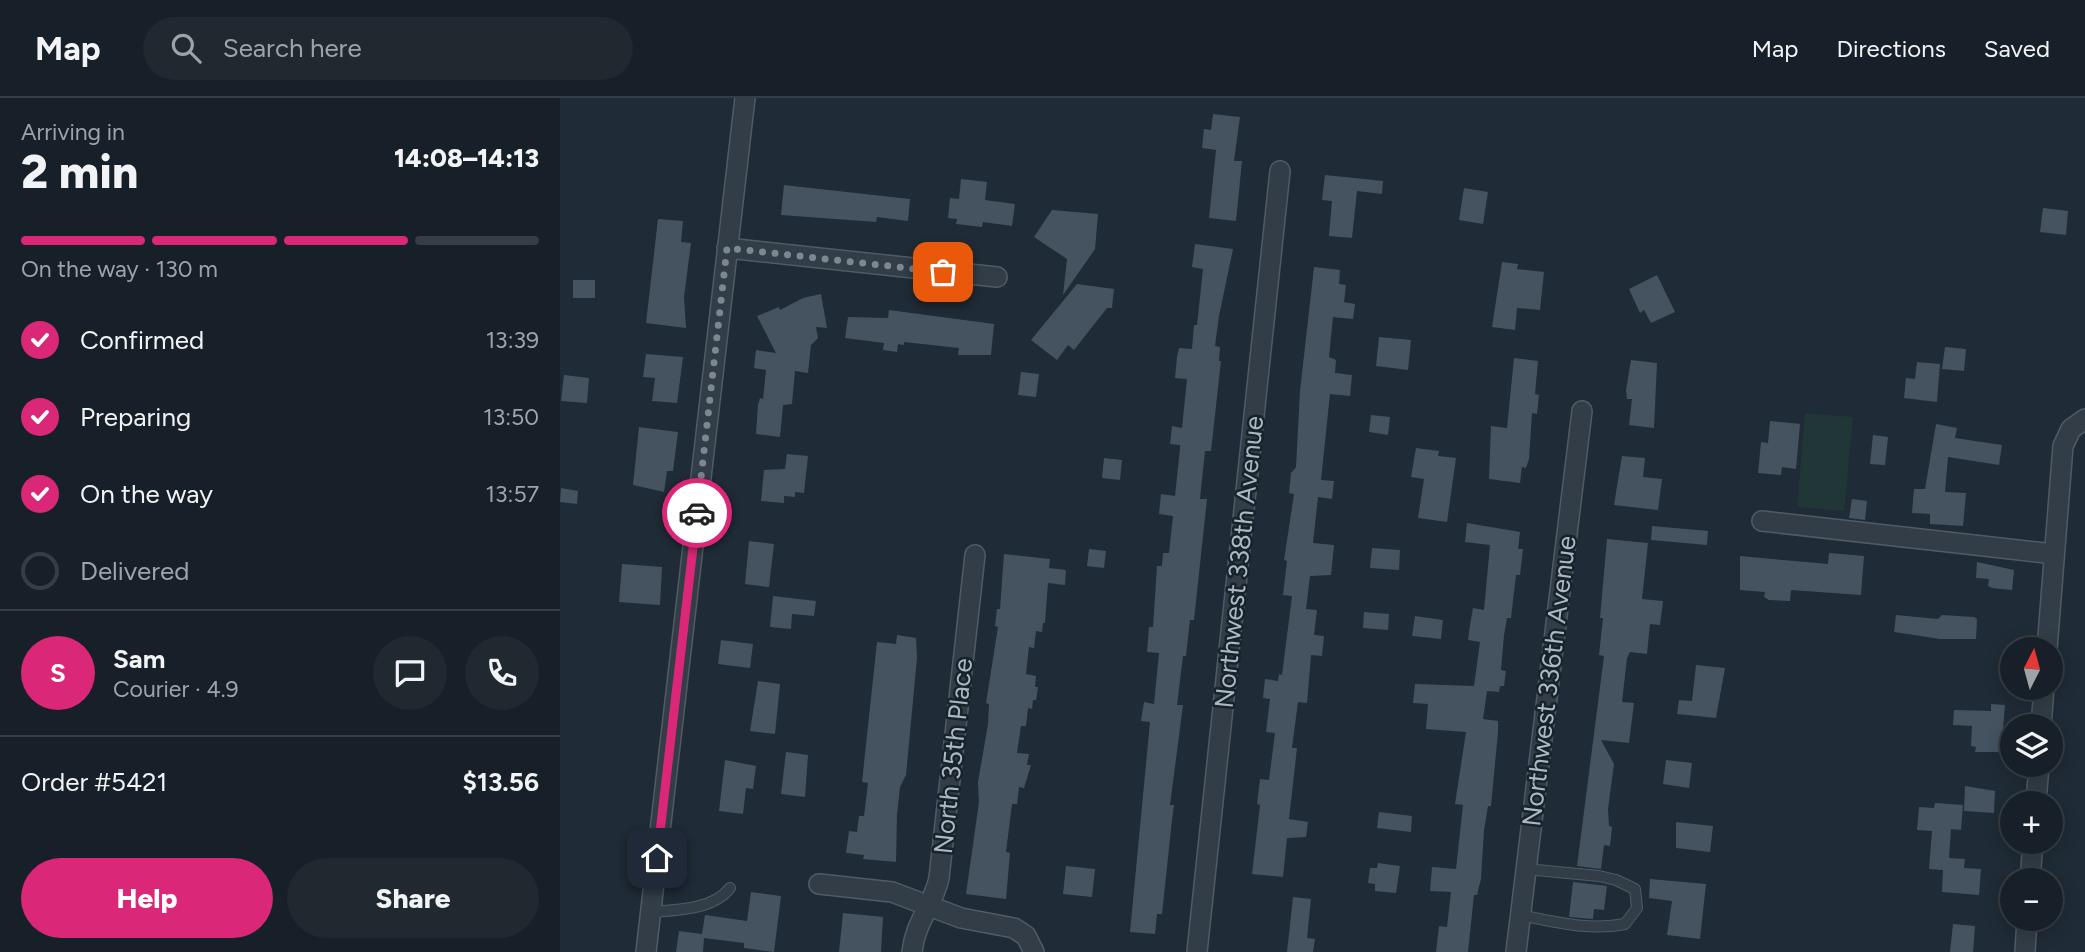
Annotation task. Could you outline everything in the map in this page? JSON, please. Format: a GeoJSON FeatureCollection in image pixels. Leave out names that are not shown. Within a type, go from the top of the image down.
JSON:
{"type":"FeatureCollection","features":[{"type":"Feature","properties":{"kind":"street"},"geometry":{"type":"LineString","coordinates":[[646,952],[745,98]]}},
{"type":"Feature","properties":{"kind":"street","name":"Northwest 338th Avenue"},"geometry":{"type":"LineString","coordinates":[[1197,952],[1280,172]]}},
{"type":"Feature","properties":{"kind":"street"},"geometry":{"type":"LineString","coordinates":[[727,248],[997,278]]}},
{"type":"Feature","properties":{"kind":"street","name":"Northwest 336th Avenue"},"geometry":{"type":"LineString","coordinates":[[1516,952],[1583,411]]}},
{"type":"Feature","properties":{"kind":"street"},"geometry":{"type":"LineString","coordinates":[[2048,637],[2063,446],[2071,429],[2085,419]]}},
{"type":"Feature","properties":{"kind":"street"},"geometry":{"type":"LineString","coordinates":[[1762,522],[2054,554]]}},
{"type":"Feature","properties":{"kind":"street","name":"North 35th Place"},"geometry":{"type":"LineString","coordinates":[[912,952],[917,925],[928,907],[939,878],[975,555]]}},
{"type":"Feature","properties":{"kind":"street"},"geometry":{"type":"LineString","coordinates":[[818,884],[892,892],[973,921],[1014,928],[1026,936],[1034,952]]}},
{"type":"Feature","properties":{"kind":"street"},"geometry":{"type":"LineString","coordinates":[[2025,952],[2027,931]]}},
{"type":"Feature","properties":{"kind":"lane"},"geometry":{"type":"LineString","coordinates":[[1520,915],[1562,924],[1607,928],[1625,923],[1637,908],[1635,889],[1616,880],[1526,869]]}},
{"type":"Feature","properties":{"kind":"lane"},"geometry":{"type":"LineString","coordinates":[[651,912],[688,909],[723,897],[730,888]]}},
{"type":"Feature","properties":{"kind":"green space"},"geometry":{"type":"Polygon","coordinates":[[[1805,413],[1853,417],[1844,511],[1797,507],[1805,413]]]}},
{"type":"Feature","properties":{"kind":"building"},"geometry":{"type":"Polygon","coordinates":[[[1213,114],[1240,117],[1234,161],[1242,161],[1236,221],[1209,218],[1216,150],[1202,148],[1204,129],[1211,130],[1213,114]]]}},
{"type":"Feature","properties":{"kind":"building"},"geometry":{"type":"Polygon","coordinates":[[[1325,175],[1383,181],[1382,194],[1357,191],[1352,238],[1329,236],[1332,201],[1322,200],[1325,175]]]}},
{"type":"Feature","properties":{"kind":"building"},"geometry":{"type":"Polygon","coordinates":[[[961,179],[987,182],[985,200],[1015,204],[1012,226],[983,222],[982,227],[956,224],[957,219],[948,218],[950,198],[959,199],[961,179]]]}},
{"type":"Feature","properties":{"kind":"building"},"geometry":{"type":"Polygon","coordinates":[[[784,185],[910,199],[908,221],[877,217],[876,222],[781,215],[784,185]]]}},
{"type":"Feature","properties":{"kind":"building"},"geometry":{"type":"Polygon","coordinates":[[[1464,188],[1488,192],[1483,224],[1459,220],[1464,188]]]}},
{"type":"Feature","properties":{"kind":"building"},"geometry":{"type":"Polygon","coordinates":[[[2043,208],[2068,211],[2066,235],[2040,232],[2043,208]]]}},
{"type":"Feature","properties":{"kind":"building"},"geometry":{"type":"Polygon","coordinates":[[[1052,210],[1098,214],[1095,249],[1063,295],[1067,259],[1034,237],[1052,210]]]}},
{"type":"Feature","properties":{"kind":"building"},"geometry":{"type":"Polygon","coordinates":[[[658,219],[683,221],[681,242],[691,243],[684,297],[686,328],[646,323],[658,219]]]}},
{"type":"Feature","properties":{"kind":"building"},"geometry":{"type":"Polygon","coordinates":[[[1195,244],[1233,249],[1215,346],[1220,347],[1221,361],[1211,451],[1205,451],[1200,499],[1207,499],[1194,620],[1190,620],[1177,705],[1183,705],[1170,805],[1174,805],[1162,914],[1157,914],[1155,934],[1130,932],[1150,722],[1141,721],[1144,702],[1154,704],[1159,653],[1147,652],[1149,627],[1153,627],[1157,566],[1162,566],[1163,553],[1169,553],[1173,516],[1159,514],[1161,494],[1175,496],[1180,445],[1170,444],[1172,426],[1182,428],[1187,379],[1175,378],[1177,357],[1179,348],[1192,349],[1194,325],[1197,325],[1203,269],[1192,267],[1195,244]]]}},
{"type":"Feature","properties":{"kind":"building"},"geometry":{"type":"Polygon","coordinates":[[[1502,262],[1518,264],[1517,269],[1544,272],[1540,310],[1517,308],[1515,330],[1492,327],[1502,262]]]}},
{"type":"Feature","properties":{"kind":"building"},"geometry":{"type":"Polygon","coordinates":[[[1314,267],[1340,270],[1339,284],[1346,285],[1344,302],[1355,304],[1353,319],[1333,317],[1329,357],[1336,360],[1335,373],[1352,375],[1350,396],[1330,394],[1321,480],[1334,481],[1332,499],[1318,497],[1313,543],[1334,545],[1331,575],[1310,576],[1306,609],[1317,610],[1314,635],[1324,636],[1322,656],[1311,655],[1307,703],[1298,702],[1292,748],[1297,748],[1289,819],[1308,822],[1306,837],[1287,838],[1283,877],[1252,874],[1260,805],[1257,804],[1260,779],[1269,780],[1275,733],[1266,732],[1270,699],[1263,698],[1265,679],[1278,681],[1279,674],[1282,675],[1292,596],[1283,595],[1287,561],[1284,560],[1294,494],[1289,493],[1291,473],[1296,467],[1300,391],[1314,267]]]}},
{"type":"Feature","properties":{"kind":"building"},"geometry":{"type":"Polygon","coordinates":[[[1657,275],[1675,312],[1651,323],[1644,310],[1640,313],[1629,289],[1657,275]]]}},
{"type":"Feature","properties":{"kind":"building"},"geometry":{"type":"Polygon","coordinates":[[[573,280],[595,280],[595,298],[573,298],[573,280]]]}},
{"type":"Feature","properties":{"kind":"building"},"geometry":{"type":"Polygon","coordinates":[[[1077,284],[1114,289],[1112,308],[1107,308],[1074,350],[1068,345],[1057,360],[1031,340],[1077,284]]]}},
{"type":"Feature","properties":{"kind":"building"},"geometry":{"type":"Polygon","coordinates":[[[821,294],[827,328],[816,327],[818,338],[811,345],[808,373],[795,371],[792,404],[783,405],[780,437],[756,434],[758,405],[760,398],[763,399],[766,370],[754,368],[756,350],[776,353],[757,316],[821,294]]]}},
{"type":"Feature","properties":{"kind":"building"},"geometry":{"type":"Polygon","coordinates":[[[889,310],[994,324],[991,355],[958,355],[959,348],[904,342],[904,345],[898,344],[897,352],[883,350],[884,343],[845,338],[848,317],[888,318],[889,310]]]}},
{"type":"Feature","properties":{"kind":"building"},"geometry":{"type":"Polygon","coordinates":[[[1379,337],[1411,340],[1408,370],[1376,366],[1379,337]]]}},
{"type":"Feature","properties":{"kind":"building"},"geometry":{"type":"Polygon","coordinates":[[[1945,347],[1966,349],[1964,371],[1942,369],[1945,347]]]}},
{"type":"Feature","properties":{"kind":"building"},"geometry":{"type":"Polygon","coordinates":[[[646,354],[683,357],[677,403],[652,401],[655,378],[643,377],[646,354]]]}},
{"type":"Feature","properties":{"kind":"building"},"geometry":{"type":"Polygon","coordinates":[[[1514,358],[1538,361],[1535,394],[1539,395],[1537,414],[1532,413],[1529,459],[1526,468],[1522,467],[1520,483],[1489,479],[1491,426],[1507,428],[1514,358]]]}},
{"type":"Feature","properties":{"kind":"building"},"geometry":{"type":"Polygon","coordinates":[[[1631,360],[1657,363],[1654,428],[1629,425],[1632,399],[1627,399],[1626,390],[1631,360]]]}},
{"type":"Feature","properties":{"kind":"building"},"geometry":{"type":"Polygon","coordinates":[[[1917,362],[1940,364],[1937,402],[1904,398],[1906,378],[1915,379],[1917,362]]]}},
{"type":"Feature","properties":{"kind":"building"},"geometry":{"type":"Polygon","coordinates":[[[1021,372],[1039,374],[1036,397],[1018,395],[1021,372]]]}},
{"type":"Feature","properties":{"kind":"building"},"geometry":{"type":"Polygon","coordinates":[[[564,375],[589,378],[587,403],[561,401],[564,375]]]}},
{"type":"Feature","properties":{"kind":"building"},"geometry":{"type":"Polygon","coordinates":[[[1371,415],[1390,417],[1388,435],[1369,432],[1371,415]]]}},
{"type":"Feature","properties":{"kind":"building"},"geometry":{"type":"Polygon","coordinates":[[[1770,421],[1800,424],[1796,469],[1782,467],[1781,475],[1758,473],[1761,442],[1768,443],[1770,421]]]}},
{"type":"Feature","properties":{"kind":"building"},"geometry":{"type":"Polygon","coordinates":[[[1936,424],[1957,428],[1955,438],[2002,445],[1999,465],[1948,457],[1945,492],[1966,493],[1963,526],[1930,524],[1930,514],[1912,513],[1914,489],[1925,489],[1936,424]]]}},
{"type":"Feature","properties":{"kind":"building"},"geometry":{"type":"Polygon","coordinates":[[[639,427],[678,432],[673,471],[667,471],[664,492],[633,485],[639,427]]]}},
{"type":"Feature","properties":{"kind":"building"},"geometry":{"type":"Polygon","coordinates":[[[1873,435],[1888,437],[1885,465],[1870,464],[1873,435]]]}},
{"type":"Feature","properties":{"kind":"building"},"geometry":{"type":"Polygon","coordinates":[[[1416,448],[1439,451],[1438,456],[1456,458],[1447,522],[1418,518],[1424,479],[1411,477],[1416,448]]]}},
{"type":"Feature","properties":{"kind":"building"},"geometry":{"type":"Polygon","coordinates":[[[787,454],[808,456],[804,493],[795,492],[795,497],[784,496],[784,503],[761,501],[764,470],[785,469],[787,454]]]}},
{"type":"Feature","properties":{"kind":"building"},"geometry":{"type":"Polygon","coordinates":[[[1622,456],[1645,458],[1643,477],[1662,479],[1658,510],[1614,505],[1622,456]]]}},
{"type":"Feature","properties":{"kind":"building"},"geometry":{"type":"Polygon","coordinates":[[[1104,458],[1122,460],[1120,480],[1102,478],[1104,458]]]}},
{"type":"Feature","properties":{"kind":"building"},"geometry":{"type":"Polygon","coordinates":[[[561,488],[578,491],[577,504],[560,502],[561,488]]]}},
{"type":"Feature","properties":{"kind":"building"},"geometry":{"type":"Polygon","coordinates":[[[1852,499],[1867,501],[1865,520],[1849,518],[1852,499]]]}},
{"type":"Feature","properties":{"kind":"building"},"geometry":{"type":"Polygon","coordinates":[[[1467,523],[1520,532],[1518,549],[1523,549],[1520,575],[1516,575],[1511,618],[1507,618],[1504,635],[1501,670],[1506,671],[1504,686],[1500,686],[1499,692],[1487,691],[1483,719],[1498,721],[1498,732],[1491,806],[1488,806],[1484,830],[1481,879],[1477,895],[1474,895],[1468,952],[1436,952],[1439,926],[1447,927],[1451,892],[1430,891],[1432,867],[1456,869],[1463,805],[1455,804],[1466,732],[1426,729],[1428,704],[1413,703],[1415,684],[1474,686],[1480,642],[1468,640],[1473,608],[1484,610],[1490,545],[1465,542],[1467,523]]]}},
{"type":"Feature","properties":{"kind":"building"},"geometry":{"type":"Polygon","coordinates":[[[1652,526],[1708,531],[1707,545],[1651,540],[1652,526]]]}},
{"type":"Feature","properties":{"kind":"building"},"geometry":{"type":"Polygon","coordinates":[[[1607,539],[1648,543],[1642,599],[1663,601],[1660,625],[1650,624],[1647,654],[1630,652],[1627,658],[1622,702],[1634,703],[1629,743],[1601,740],[1614,764],[1608,809],[1609,826],[1612,827],[1610,846],[1604,845],[1601,869],[1577,866],[1604,656],[1599,655],[1607,539]]]}},
{"type":"Feature","properties":{"kind":"building"},"geometry":{"type":"Polygon","coordinates":[[[749,541],[774,544],[769,587],[745,584],[749,541]]]}},
{"type":"Feature","properties":{"kind":"building"},"geometry":{"type":"Polygon","coordinates":[[[1372,548],[1400,550],[1399,570],[1370,568],[1372,548]]]}},
{"type":"Feature","properties":{"kind":"building"},"geometry":{"type":"Polygon","coordinates":[[[1089,549],[1106,551],[1104,568],[1087,566],[1089,549]]]}},
{"type":"Feature","properties":{"kind":"building"},"geometry":{"type":"Polygon","coordinates":[[[1829,553],[1864,556],[1861,595],[1791,590],[1790,601],[1769,600],[1764,597],[1765,592],[1740,590],[1740,556],[1828,564],[1829,553]]]}},
{"type":"Feature","properties":{"kind":"building"},"geometry":{"type":"Polygon","coordinates":[[[1004,554],[1050,559],[1049,568],[1066,570],[1065,585],[1048,583],[1045,623],[1042,632],[1036,631],[1034,648],[1029,647],[1026,674],[1036,676],[1035,687],[1038,687],[1032,709],[1028,708],[1026,726],[1021,726],[1017,753],[1029,754],[1027,765],[1031,765],[1024,788],[1019,787],[1017,804],[1012,804],[1006,852],[1010,853],[1006,899],[966,894],[979,802],[978,782],[988,724],[989,704],[986,703],[998,627],[995,626],[997,609],[1000,609],[1004,554]]]}},
{"type":"Feature","properties":{"kind":"building"},"geometry":{"type":"Polygon","coordinates":[[[1977,562],[2014,570],[2012,590],[1992,588],[1988,586],[1989,579],[1976,578],[1977,562]]]}},
{"type":"Feature","properties":{"kind":"building"},"geometry":{"type":"Polygon","coordinates":[[[622,564],[662,567],[660,605],[619,602],[622,564]]]}},
{"type":"Feature","properties":{"kind":"building"},"geometry":{"type":"Polygon","coordinates":[[[773,596],[816,601],[814,616],[792,614],[791,629],[770,627],[773,596]]]}},
{"type":"Feature","properties":{"kind":"building"},"geometry":{"type":"Polygon","coordinates":[[[1364,612],[1389,614],[1388,630],[1363,628],[1364,612]]]}},
{"type":"Feature","properties":{"kind":"building"},"geometry":{"type":"Polygon","coordinates":[[[1896,615],[1938,619],[1942,615],[1974,617],[1977,619],[1976,639],[1940,639],[1894,632],[1896,615]]]}},
{"type":"Feature","properties":{"kind":"building"},"geometry":{"type":"Polygon","coordinates":[[[1415,616],[1443,620],[1441,639],[1412,636],[1415,616]]]}},
{"type":"Feature","properties":{"kind":"building"},"geometry":{"type":"Polygon","coordinates":[[[897,635],[916,638],[917,658],[906,775],[900,787],[897,815],[896,862],[863,859],[864,855],[846,853],[849,831],[857,832],[859,816],[864,816],[868,783],[862,782],[877,642],[896,644],[897,635]]]}},
{"type":"Feature","properties":{"kind":"building"},"geometry":{"type":"Polygon","coordinates":[[[721,640],[753,644],[750,668],[718,664],[721,640]]]}},
{"type":"Feature","properties":{"kind":"building"},"geometry":{"type":"Polygon","coordinates":[[[1696,665],[1725,668],[1716,718],[1677,714],[1679,700],[1692,701],[1696,665]]]}},
{"type":"Feature","properties":{"kind":"building"},"geometry":{"type":"Polygon","coordinates":[[[758,681],[780,684],[775,734],[750,731],[758,681]]]}},
{"type":"Feature","properties":{"kind":"building"},"geometry":{"type":"Polygon","coordinates":[[[1991,704],[2005,705],[2004,714],[2000,714],[2000,752],[1975,752],[1976,747],[1971,746],[1972,726],[1953,725],[1954,710],[1991,711],[1991,704]]]}},
{"type":"Feature","properties":{"kind":"building"},"geometry":{"type":"Polygon","coordinates":[[[786,752],[808,755],[805,797],[781,794],[786,752]]]}},
{"type":"Feature","properties":{"kind":"building"},"geometry":{"type":"Polygon","coordinates":[[[725,760],[756,766],[753,789],[746,788],[743,814],[719,811],[725,760]]]}},
{"type":"Feature","properties":{"kind":"building"},"geometry":{"type":"Polygon","coordinates":[[[1666,760],[1692,763],[1689,788],[1663,784],[1666,760]]]}},
{"type":"Feature","properties":{"kind":"building"},"geometry":{"type":"Polygon","coordinates":[[[1965,786],[1995,791],[1994,813],[1964,811],[1965,786]]]}},
{"type":"Feature","properties":{"kind":"building"},"geometry":{"type":"Polygon","coordinates":[[[1935,803],[1963,805],[1961,830],[1951,829],[1949,858],[1965,859],[1964,868],[1981,869],[1979,895],[1942,892],[1943,870],[1929,869],[1932,831],[1917,830],[1919,807],[1934,808],[1935,803]]]}},
{"type":"Feature","properties":{"kind":"building"},"geometry":{"type":"Polygon","coordinates":[[[1379,812],[1412,816],[1411,832],[1377,828],[1379,812]]]}},
{"type":"Feature","properties":{"kind":"building"},"geometry":{"type":"Polygon","coordinates":[[[1676,822],[1713,826],[1710,852],[1676,848],[1676,822]]]}},
{"type":"Feature","properties":{"kind":"building"},"geometry":{"type":"Polygon","coordinates":[[[1378,863],[1400,866],[1396,893],[1375,891],[1375,884],[1368,883],[1370,868],[1377,868],[1378,863]]]}},
{"type":"Feature","properties":{"kind":"building"},"geometry":{"type":"Polygon","coordinates":[[[1066,866],[1095,869],[1092,897],[1063,894],[1066,866]]]}},
{"type":"Feature","properties":{"kind":"building"},"geometry":{"type":"Polygon","coordinates":[[[1650,879],[1706,884],[1700,939],[1667,935],[1672,901],[1649,898],[1650,879]]]}},
{"type":"Feature","properties":{"kind":"building"},"geometry":{"type":"Polygon","coordinates":[[[1573,882],[1607,886],[1604,910],[1594,909],[1593,919],[1569,917],[1573,882]]]}},
{"type":"Feature","properties":{"kind":"building"},"geometry":{"type":"Polygon","coordinates":[[[751,892],[781,896],[774,952],[744,948],[744,943],[704,938],[703,952],[676,952],[679,931],[702,934],[705,915],[747,921],[751,892]]]}},
{"type":"Feature","properties":{"kind":"building"},"geometry":{"type":"Polygon","coordinates":[[[1293,897],[1311,899],[1307,938],[1315,939],[1313,952],[1287,952],[1293,897]]]}},
{"type":"Feature","properties":{"kind":"building"},"geometry":{"type":"Polygon","coordinates":[[[843,913],[883,917],[881,952],[839,952],[843,913]]]}},
{"type":"Feature","properties":{"kind":"building"},"geometry":{"type":"Polygon","coordinates":[[[1953,924],[1975,926],[1973,952],[1950,952],[1953,924]]]}},
{"type":"Feature","properties":{"kind":"way so far"},"geometry":{"type":"LineString","coordinates":[[697,513],[727,248],[943,272]]}},
{"type":"Feature","properties":{"kind":"route"},"geometry":{"type":"LineString","coordinates":[[657,858],[697,513]]}}]}
